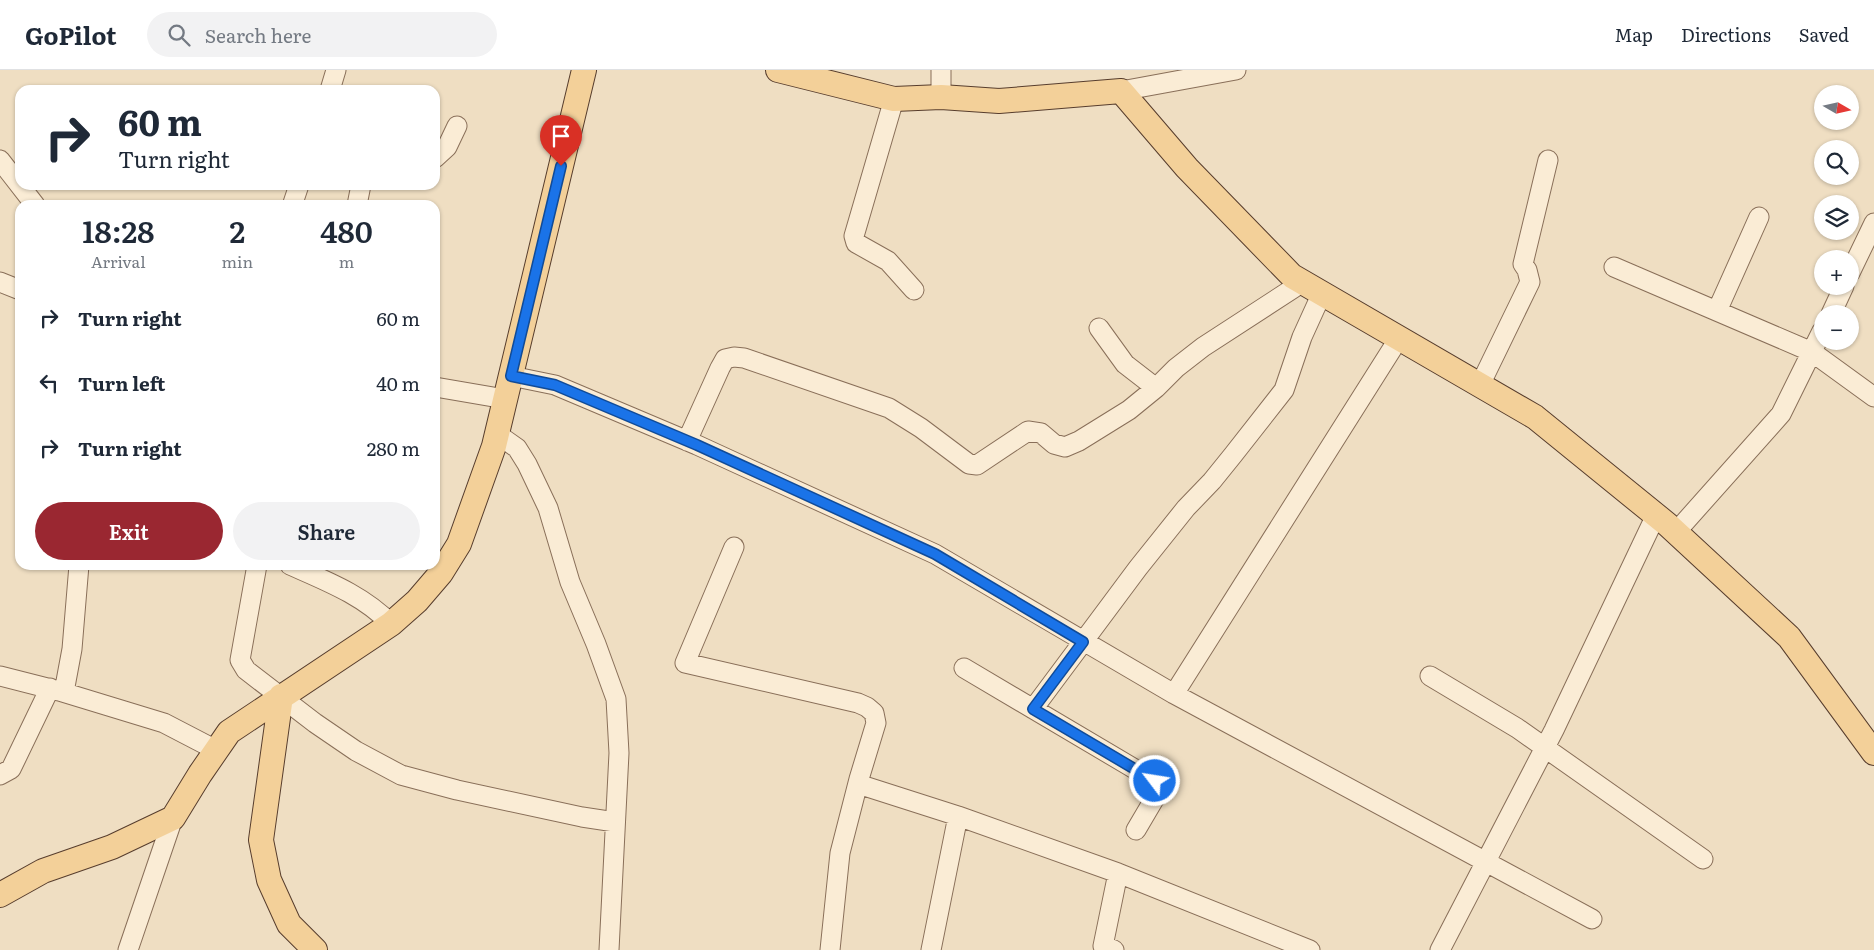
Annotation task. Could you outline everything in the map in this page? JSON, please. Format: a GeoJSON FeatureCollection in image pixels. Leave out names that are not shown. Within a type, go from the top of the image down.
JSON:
{"type":"FeatureCollection","features":[{"type":"Feature","properties":{"kind":"main road"},"geometry":{"type":"LineString","coordinates":[[0,895],[43,871],[112,847],[173,818],[229,732],[392,624],[417,601],[435,580],[459,544],[497,434],[584,70]]}},
{"type":"Feature","properties":{"kind":"main road"},"geometry":{"type":"LineString","coordinates":[[778,70],[894,99],[941,97],[999,101],[1121,91],[1187,168],[1292,276],[1535,417],[1676,532],[1789,637],[1874,753]]}},
{"type":"Feature","properties":{"kind":"main road"},"geometry":{"type":"LineString","coordinates":[[281,696],[261,840],[268,880],[289,924],[315,950]]}},
{"type":"Feature","properties":{"kind":"street"},"geometry":{"type":"LineString","coordinates":[[332,85],[336,70]]}},
{"type":"Feature","properties":{"kind":"street"},"geometry":{"type":"LineString","coordinates":[[941,70],[941,97]]}},
{"type":"Feature","properties":{"kind":"street"},"geometry":{"type":"LineString","coordinates":[[1121,91],[1236,70]]}},
{"type":"Feature","properties":{"kind":"street"},"geometry":{"type":"LineString","coordinates":[[894,99],[854,236],[856,243],[888,261],[914,290]]}},
{"type":"Feature","properties":{"kind":"street"},"geometry":{"type":"LineString","coordinates":[[440,153],[447,147],[458,126]]}},
{"type":"Feature","properties":{"kind":"street"},"geometry":{"type":"LineString","coordinates":[[0,160],[15,179]]}},
{"type":"Feature","properties":{"kind":"street"},"geometry":{"type":"LineString","coordinates":[[1480,385],[1530,282],[1527,270],[1523,264],[1548,160]]}},
{"type":"Feature","properties":{"kind":"street"},"geometry":{"type":"LineString","coordinates":[[23,190],[31,200]]}},
{"type":"Feature","properties":{"kind":"street"},"geometry":{"type":"LineString","coordinates":[[1717,311],[1758,217]]}},
{"type":"Feature","properties":{"kind":"street"},"geometry":{"type":"LineString","coordinates":[[1859,255],[1874,223]]}},
{"type":"Feature","properties":{"kind":"street"},"geometry":{"type":"LineString","coordinates":[[1614,267],[1812,352],[1874,397]]}},
{"type":"Feature","properties":{"kind":"street"},"geometry":{"type":"LineString","coordinates":[[0,282],[15,288]]}},
{"type":"Feature","properties":{"kind":"street"},"geometry":{"type":"LineString","coordinates":[[687,441],[725,359],[734,357],[744,358],[889,408],[921,428],[969,464],[977,465],[1028,431],[1041,434],[1054,444],[1065,447],[1079,441],[1129,410],[1156,388],[1176,368],[1203,348],[1313,288]]}},
{"type":"Feature","properties":{"kind":"street"},"geometry":{"type":"LineString","coordinates":[[1033,709],[1186,508],[1212,481],[1284,390],[1302,337],[1313,288]]}},
{"type":"Feature","properties":{"kind":"street"},"geometry":{"type":"LineString","coordinates":[[1099,328],[1125,364],[1156,388]]}},
{"type":"Feature","properties":{"kind":"street"},"geometry":{"type":"LineString","coordinates":[[1174,694],[1399,338]]}},
{"type":"Feature","properties":{"kind":"street"},"geometry":{"type":"LineString","coordinates":[[1676,532],[1781,414],[1814,348]]}},
{"type":"Feature","properties":{"kind":"street"},"geometry":{"type":"LineString","coordinates":[[511,376],[555,385],[687,441],[935,554],[1174,694],[1592,919]]}},
{"type":"Feature","properties":{"kind":"street"},"geometry":{"type":"LineString","coordinates":[[440,388],[505,400]]}},
{"type":"Feature","properties":{"kind":"street"},"geometry":{"type":"LineString","coordinates":[[497,434],[517,448],[527,464],[548,508],[570,582],[596,644],[616,700],[619,753],[609,950]]}},
{"type":"Feature","properties":{"kind":"street"},"geometry":{"type":"LineString","coordinates":[[1440,950],[1545,748],[1656,515]]}},
{"type":"Feature","properties":{"kind":"street"},"geometry":{"type":"LineString","coordinates":[[734,547],[686,662],[848,701],[867,707],[874,713],[876,723],[840,853],[830,950]]}},
{"type":"Feature","properties":{"kind":"street"},"geometry":{"type":"LineString","coordinates":[[0,775],[10,769],[57,690],[72,649],[79,570]]}},
{"type":"Feature","properties":{"kind":"street"},"geometry":{"type":"LineString","coordinates":[[256,570],[240,660],[246,670],[316,723],[356,751],[401,776],[582,817],[614,822]]}},
{"type":"Feature","properties":{"kind":"street"},"geometry":{"type":"LineString","coordinates":[[301,570],[365,601],[392,624]]}},
{"type":"Feature","properties":{"kind":"street"},"geometry":{"type":"LineString","coordinates":[[964,668],[1155,781],[1158,787],[1156,796],[1136,830]]}},
{"type":"Feature","properties":{"kind":"street"},"geometry":{"type":"LineString","coordinates":[[0,676],[57,690],[164,723],[216,750]]}},
{"type":"Feature","properties":{"kind":"street"},"geometry":{"type":"LineString","coordinates":[[1430,676],[1517,728],[1703,859]]}},
{"type":"Feature","properties":{"kind":"street"},"geometry":{"type":"LineString","coordinates":[[858,784],[958,816],[1118,873],[1310,950]]}},
{"type":"Feature","properties":{"kind":"street"},"geometry":{"type":"LineString","coordinates":[[931,950],[958,816]]}},
{"type":"Feature","properties":{"kind":"street"},"geometry":{"type":"LineString","coordinates":[[128,950],[173,818]]}},
{"type":"Feature","properties":{"kind":"street"},"geometry":{"type":"LineString","coordinates":[[1114,950],[1103,946],[1118,873]]}},
{"type":"Feature","properties":{"kind":"route"},"geometry":{"type":"LineString","coordinates":[[561,166],[511,376],[555,385],[594,401],[697,445],[935,554],[1083,642],[1033,709],[1155,781]]}}]}
